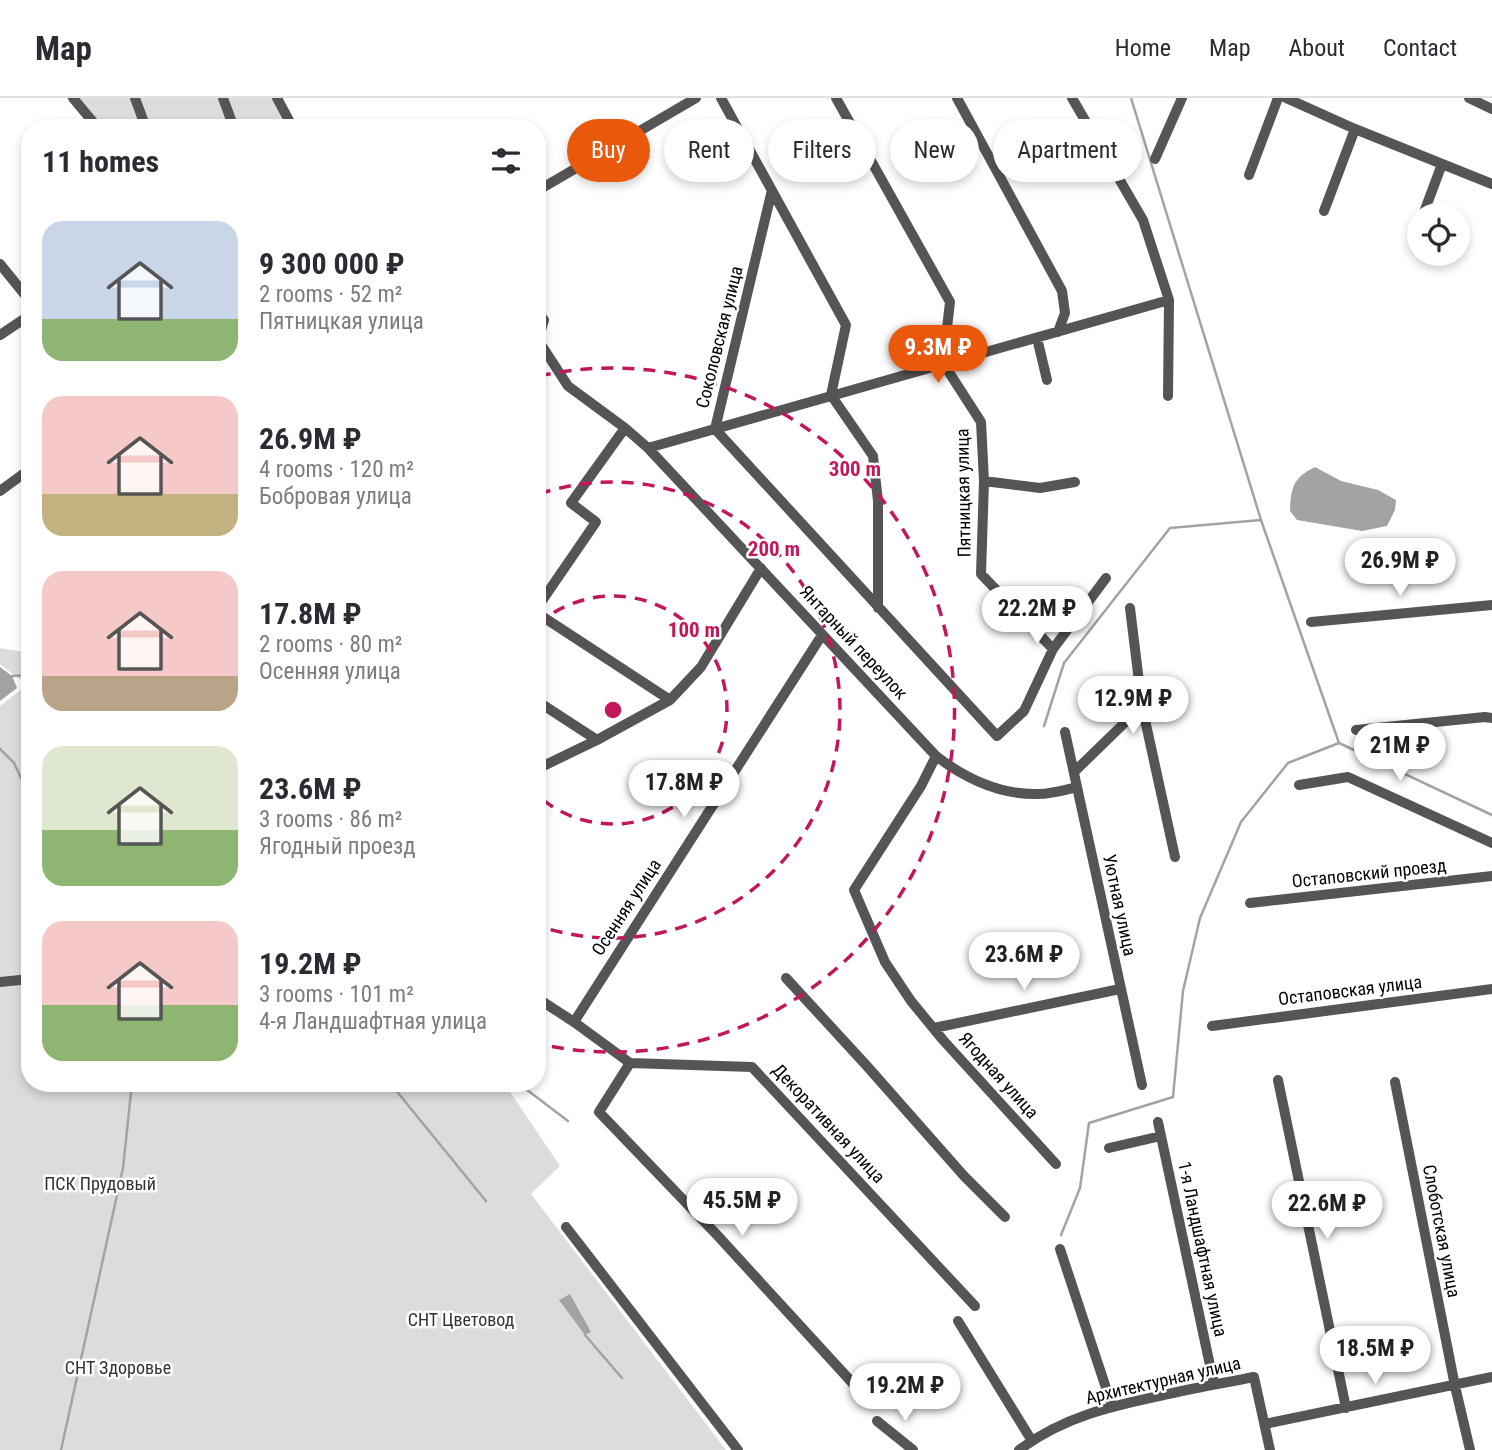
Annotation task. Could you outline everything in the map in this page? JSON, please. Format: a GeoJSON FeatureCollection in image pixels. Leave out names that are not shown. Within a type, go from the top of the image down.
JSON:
{"type":"FeatureCollection","features":[{"type":"Feature","properties":{"kind":"street"},"geometry":{"type":"LineString","coordinates":[[72,98],[90,119]]}},
{"type":"Feature","properties":{"kind":"street"},"geometry":{"type":"LineString","coordinates":[[135,98],[143,119]]}},
{"type":"Feature","properties":{"kind":"street"},"geometry":{"type":"LineString","coordinates":[[223,98],[231,119]]}},
{"type":"Feature","properties":{"kind":"street"},"geometry":{"type":"LineString","coordinates":[[277,98],[288,119]]}},
{"type":"Feature","properties":{"kind":"street"},"geometry":{"type":"LineString","coordinates":[[546,186],[696,98]]}},
{"type":"Feature","properties":{"kind":"street"},"geometry":{"type":"LineString","coordinates":[[721,98],[846,325],[831,395],[873,456],[878,501],[878,608]]}},
{"type":"Feature","properties":{"kind":"street"},"geometry":{"type":"LineString","coordinates":[[836,98],[950,302],[943,363]]}},
{"type":"Feature","properties":{"kind":"street"},"geometry":{"type":"LineString","coordinates":[[957,98],[1062,291],[1065,313],[1058,332]]}},
{"type":"Feature","properties":{"kind":"street"},"geometry":{"type":"LineString","coordinates":[[1072,98],[1143,220],[1169,300],[1168,396]]}},
{"type":"Feature","properties":{"kind":"street"},"geometry":{"type":"LineString","coordinates":[[1155,159],[1182,98]]}},
{"type":"Feature","properties":{"kind":"street"},"geometry":{"type":"LineString","coordinates":[[1249,175],[1278,98]]}},
{"type":"Feature","properties":{"kind":"street"},"geometry":{"type":"LineString","coordinates":[[1286,98],[1492,184]]}},
{"type":"Feature","properties":{"kind":"street"},"geometry":{"type":"LineString","coordinates":[[1469,98],[1492,109]]}},
{"type":"Feature","properties":{"kind":"street"},"geometry":{"type":"LineString","coordinates":[[1324,211],[1355,129]]}},
{"type":"Feature","properties":{"kind":"street"},"geometry":{"type":"LineString","coordinates":[[1427,203],[1442,164]]}},
{"type":"Feature","properties":{"kind":"street","name":"Соколовская улица"},"geometry":{"type":"LineString","coordinates":[[772,190],[715,429],[997,736],[1024,711],[1053,649],[1106,578]]}},
{"type":"Feature","properties":{"kind":"street"},"geometry":{"type":"LineString","coordinates":[[0,264],[21,290]]}},
{"type":"Feature","properties":{"kind":"street"},"geometry":{"type":"LineString","coordinates":[[648,448],[1169,300]]}},
{"type":"Feature","properties":{"kind":"street"},"geometry":{"type":"LineString","coordinates":[[0,335],[21,321]]}},
{"type":"Feature","properties":{"kind":"street"},"geometry":{"type":"LineString","coordinates":[[1037,338],[1047,380]]}},
{"type":"Feature","properties":{"kind":"street","name":"Янтарный переулок"},"geometry":{"type":"LineString","coordinates":[[546,352],[568,386],[648,448],[936,756],[984,786],[1011,793],[1041,794],[1077,787]]}},
{"type":"Feature","properties":{"kind":"street","name":"Пятницкая улица"},"geometry":{"type":"LineString","coordinates":[[943,363],[981,422],[984,481],[981,574],[1053,649]]}},
{"type":"Feature","properties":{"kind":"street"},"geometry":{"type":"LineString","coordinates":[[546,597],[596,522],[571,503],[625,428]]}},
{"type":"Feature","properties":{"kind":"street"},"geometry":{"type":"LineString","coordinates":[[0,491],[21,476]]}},
{"type":"Feature","properties":{"kind":"street"},"geometry":{"type":"LineString","coordinates":[[984,481],[1040,488],[1075,482]]}},
{"type":"Feature","properties":{"kind":"street"},"geometry":{"type":"LineString","coordinates":[[546,765],[670,700],[701,667],[761,568]]}},
{"type":"Feature","properties":{"kind":"street"},"geometry":{"type":"LineString","coordinates":[[1311,622],[1492,605]]}},
{"type":"Feature","properties":{"kind":"street"},"geometry":{"type":"LineString","coordinates":[[1130,608],[1142,706],[1175,857]]}},
{"type":"Feature","properties":{"kind":"street"},"geometry":{"type":"LineString","coordinates":[[546,616],[670,700]]}},
{"type":"Feature","properties":{"kind":"street","name":"Осенняя улица"},"geometry":{"type":"LineString","coordinates":[[574,1022],[822,635]]}},
{"type":"Feature","properties":{"kind":"street"},"geometry":{"type":"LineString","coordinates":[[1074,772],[1142,706]]}},
{"type":"Feature","properties":{"kind":"street"},"geometry":{"type":"LineString","coordinates":[[546,707],[597,740]]}},
{"type":"Feature","properties":{"kind":"street"},"geometry":{"type":"LineString","coordinates":[[1356,730],[1492,718]]}},
{"type":"Feature","properties":{"kind":"street","name":"Уютная улица"},"geometry":{"type":"LineString","coordinates":[[1065,732],[1142,1085]]}},
{"type":"Feature","properties":{"kind":"street","name":"Ягодная улица"},"geometry":{"type":"LineString","coordinates":[[936,756],[921,786],[853,890],[885,962],[911,1001],[1056,1164]]}},
{"type":"Feature","properties":{"kind":"street"},"geometry":{"type":"LineString","coordinates":[[1299,785],[1348,777],[1492,843]]}},
{"type":"Feature","properties":{"kind":"street","name":"Остаповский проезд"},"geometry":{"type":"LineString","coordinates":[[1250,903],[1492,876]]}},
{"type":"Feature","properties":{"kind":"street"},"geometry":{"type":"LineString","coordinates":[[786,978],[1005,1217]]}},
{"type":"Feature","properties":{"kind":"street"},"geometry":{"type":"LineString","coordinates":[[0,982],[21,980]]}},
{"type":"Feature","properties":{"kind":"street"},"geometry":{"type":"LineString","coordinates":[[934,1028],[1121,989]]}},
{"type":"Feature","properties":{"kind":"street","name":"Остаповская улица"},"geometry":{"type":"LineString","coordinates":[[1212,1026],[1492,989]]}},
{"type":"Feature","properties":{"kind":"street"},"geometry":{"type":"LineString","coordinates":[[546,1004],[630,1063],[599,1112],[718,1236],[858,1389]]}},
{"type":"Feature","properties":{"kind":"street","name":"Декоративная улица"},"geometry":{"type":"LineString","coordinates":[[630,1063],[752,1067],[975,1306]]}},
{"type":"Feature","properties":{"kind":"street"},"geometry":{"type":"LineString","coordinates":[[1278,1080],[1346,1408]]}},
{"type":"Feature","properties":{"kind":"street","name":"Слоботская улица"},"geometry":{"type":"LineString","coordinates":[[1395,1082],[1470,1450]]}},
{"type":"Feature","properties":{"kind":"street","name":"1-я Ландшафтная улица"},"geometry":{"type":"LineString","coordinates":[[1158,1122],[1214,1384]]}},
{"type":"Feature","properties":{"kind":"street"},"geometry":{"type":"LineString","coordinates":[[1109,1148],[1161,1136]]}},
{"type":"Feature","properties":{"kind":"street"},"geometry":{"type":"LineString","coordinates":[[566,1227],[738,1450]]}},
{"type":"Feature","properties":{"kind":"street"},"geometry":{"type":"LineString","coordinates":[[1060,1249],[1112,1406]]}},
{"type":"Feature","properties":{"kind":"street"},"geometry":{"type":"LineString","coordinates":[[958,1321],[1032,1441]]}},
{"type":"Feature","properties":{"kind":"street","name":"Архитектурная улица"},"geometry":{"type":"LineString","coordinates":[[1019,1450],[1069,1420],[1112,1406],[1254,1377],[1265,1424]]}},
{"type":"Feature","properties":{"kind":"street"},"geometry":{"type":"LineString","coordinates":[[1270,1450],[1265,1424],[1492,1377]]}},
{"type":"Feature","properties":{"kind":"street"},"geometry":{"type":"LineString","coordinates":[[877,1421],[912,1450]]}},
{"type":"Feature","properties":{"kind":"green space"},"geometry":{"type":"Polygon","coordinates":[[[67,98],[281,98],[294,119],[85,119],[67,98]]]}},
{"type":"Feature","properties":{"kind":"green space"},"geometry":{"type":"Polygon","coordinates":[[[0,648],[21,652],[21,680],[0,664],[0,648]]]}},
{"type":"Feature","properties":{"kind":"green space"},"geometry":{"type":"Polygon","coordinates":[[[21,690],[21,1092],[510,1092],[560,1166],[531,1194],[726,1450],[0,1450],[0,706],[21,690]]]}},
{"type":"Feature","properties":{"kind":"shaded area"},"geometry":{"type":"Polygon","coordinates":[[[1315,467],[1341,481],[1378,490],[1396,500],[1395,510],[1387,526],[1362,531],[1297,520],[1290,511],[1293,489],[1302,475],[1315,467]]]}},
{"type":"Feature","properties":{"kind":"shaded area"},"geometry":{"type":"Polygon","coordinates":[[[0,667],[12,676],[17,688],[0,701],[0,667]]]}},
{"type":"Feature","properties":{"kind":"shaded area"},"geometry":{"type":"Polygon","coordinates":[[[570,1294],[591,1332],[585,1335],[559,1300],[570,1294]]]}},
{"type":"Feature","properties":{"kind":"waterway"},"geometry":{"type":"LineString","coordinates":[[1131,98],[1261,520],[1339,743],[1492,815]]}},
{"type":"Feature","properties":{"kind":"waterway"},"geometry":{"type":"LineString","coordinates":[[1044,726],[1064,663],[1170,528],[1261,520]]}},
{"type":"Feature","properties":{"kind":"waterway"},"geometry":{"type":"LineString","coordinates":[[12,676],[21,676]]}},
{"type":"Feature","properties":{"kind":"waterway"},"geometry":{"type":"LineString","coordinates":[[1061,1235],[1080,1188],[1089,1123],[1173,1097],[1183,991],[1200,918],[1241,822],[1288,763],[1339,743]]}},
{"type":"Feature","properties":{"kind":"waterway"},"geometry":{"type":"LineString","coordinates":[[0,749],[14,763],[21,778]]}},
{"type":"Feature","properties":{"kind":"waterway"},"geometry":{"type":"LineString","coordinates":[[61,1450],[123,1168],[131,1092]]}},
{"type":"Feature","properties":{"kind":"waterway"},"geometry":{"type":"LineString","coordinates":[[397,1092],[486,1201]]}},
{"type":"Feature","properties":{"kind":"waterway"},"geometry":{"type":"LineString","coordinates":[[530,1092],[568,1121]]}},
{"type":"Feature","properties":{"kind":"waterway"},"geometry":{"type":"LineString","coordinates":[[585,1335],[622,1378]]}},
{"type":"Feature","properties":{"kind":"park label","name":"ПСК Прудовый"},"geometry":{"type":"Point","coordinates":[100,1183]}},
{"type":"Feature","properties":{"kind":"park label","name":"СНТ Цветовод"},"geometry":{"type":"Point","coordinates":[461,1319]}},
{"type":"Feature","properties":{"kind":"park label","name":"СНТ Здоровье"},"geometry":{"type":"Point","coordinates":[118,1367]}}]}
